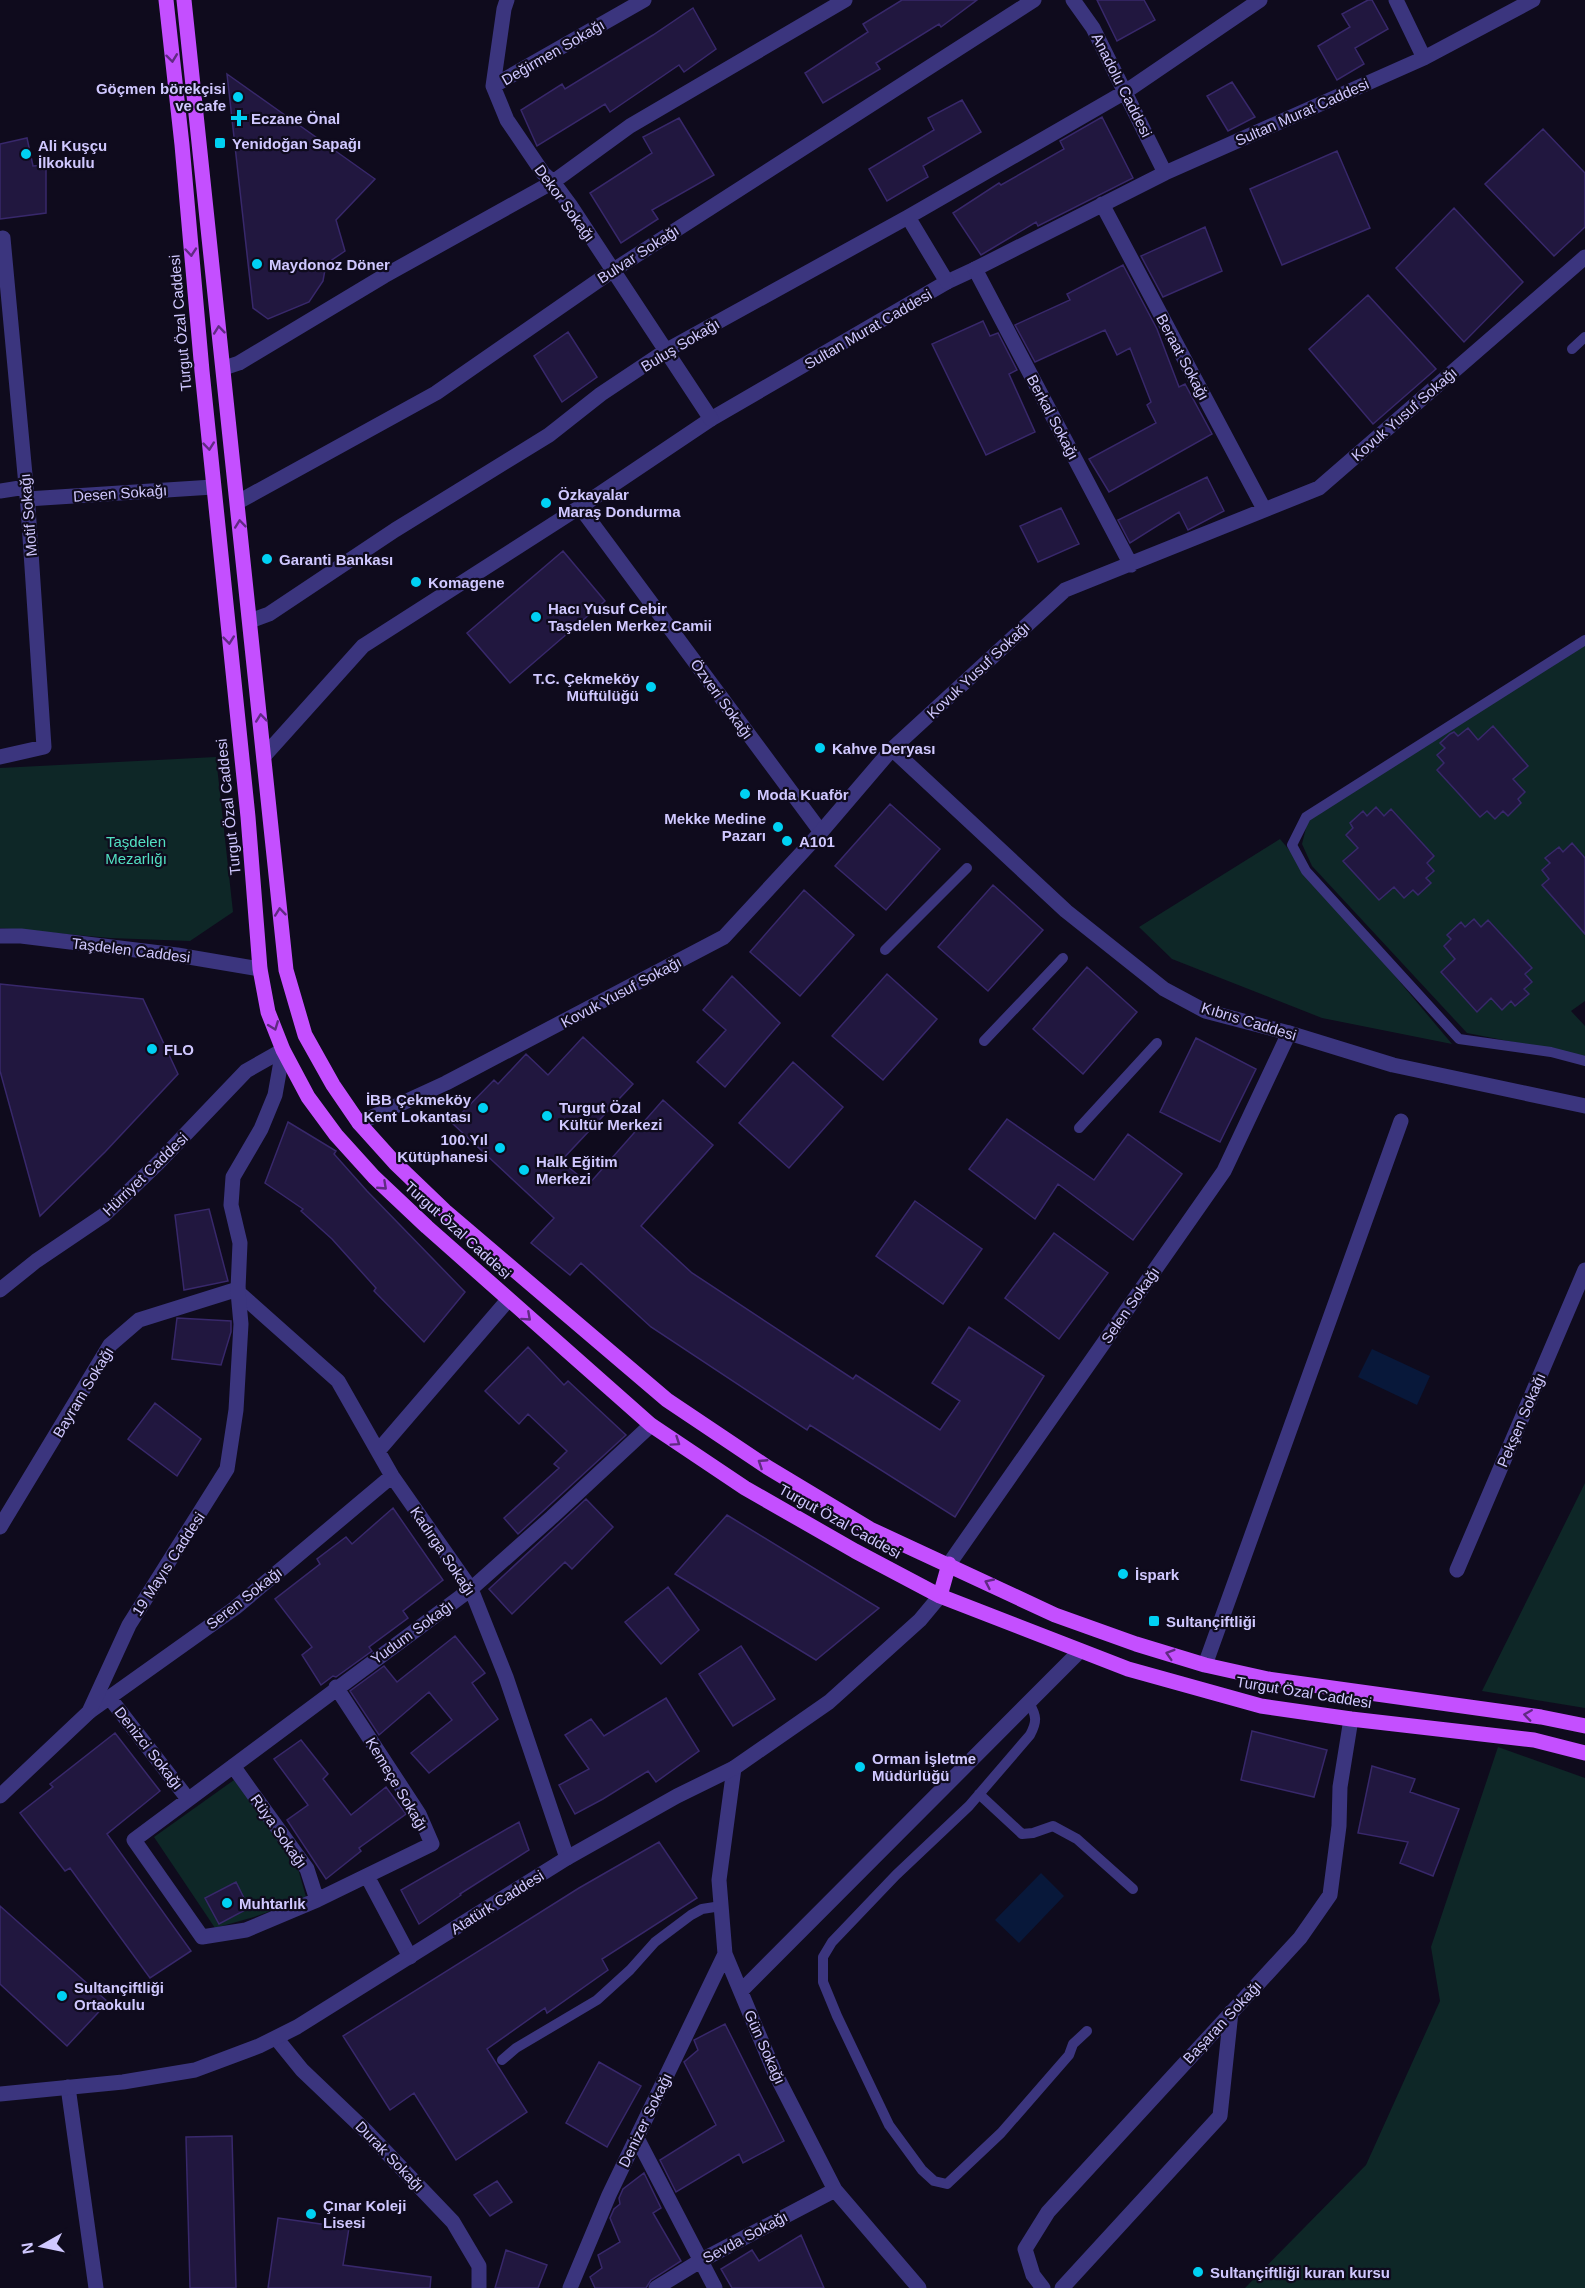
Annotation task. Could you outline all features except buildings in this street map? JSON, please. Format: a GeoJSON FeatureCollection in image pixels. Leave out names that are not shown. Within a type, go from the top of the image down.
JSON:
{"type":"FeatureCollection","features":[{"type":"Feature","properties":{"kind":"main road","name":"Turgut Özal Caddesi"},"geometry":{"type":"LineString","coordinates":[[166,0],[182,146],[213,487],[248,817],[260,969],[268,1012],[283,1050],[308,1097],[336,1135],[366,1169],[427,1227],[651,1425],[745,1488],[855,1551],[940,1596],[1128,1669],[1260,1706],[1534,1740],[1585,1753]]}},
{"type":"Feature","properties":{"kind":"main road","name":"Turgut Özal Caddesi"},"geometry":{"type":"LineString","coordinates":[[184,0],[286,970],[305,1035],[333,1085],[359,1123],[395,1163],[445,1210],[667,1401],[767,1467],[870,1529],[1055,1614],[1136,1644],[1205,1665],[1268,1679],[1541,1717],[1585,1726]]}},
{"type":"Feature","properties":{"kind":"main road"},"geometry":{"type":"LineString","coordinates":[[260,969],[286,970]]}},
{"type":"Feature","properties":{"kind":"main road"},"geometry":{"type":"LineString","coordinates":[[283,1050],[305,1035]]}},
{"type":"Feature","properties":{"kind":"main road"},"geometry":{"type":"LineString","coordinates":[[508,1300],[526,1279]]}},
{"type":"Feature","properties":{"kind":"main road"},"geometry":{"type":"LineString","coordinates":[[940,1596],[949,1564]]}},
{"type":"Feature","properties":{"kind":"main road"},"geometry":{"type":"LineString","coordinates":[[1351,1719],[1355,1692]]}},
{"type":"Feature","properties":{"kind":"street"},"geometry":{"type":"LineString","coordinates":[[493,86],[507,0]]}},
{"type":"Feature","properties":{"kind":"street","name":"Değirmen Sokağı"},"geometry":{"type":"LineString","coordinates":[[493,86],[644,0]]}},
{"type":"Feature","properties":{"kind":"street"},"geometry":{"type":"LineString","coordinates":[[224,368],[239,363],[384,276],[552,182],[630,126],[845,0]]}},
{"type":"Feature","properties":{"kind":"street","name":"Bulvar Sokağı"},"geometry":{"type":"LineString","coordinates":[[238,502],[436,393],[612,271],[1034,0]]}},
{"type":"Feature","properties":{"kind":"street","name":"Anadolu Caddesi"},"geometry":{"type":"LineString","coordinates":[[1073,0],[1093,28],[1165,172]]}},
{"type":"Feature","properties":{"kind":"street","name":"Buluş Sokağı"},"geometry":{"type":"LineString","coordinates":[[250,621],[269,614],[395,530],[549,435],[601,394],[667,350],[908,217],[1125,92],[1260,0]]}},
{"type":"Feature","properties":{"kind":"street"},"geometry":{"type":"LineString","coordinates":[[1396,0],[1424,58]]}},
{"type":"Feature","properties":{"kind":"street","name":"Sultan Murat Caddesi"},"geometry":{"type":"LineString","coordinates":[[265,755],[363,646],[580,507],[711,419],[947,282],[1165,172],[1424,58],[1533,0]]}},
{"type":"Feature","properties":{"kind":"street","name":"Dekor Sokağı"},"geometry":{"type":"LineString","coordinates":[[493,86],[507,120],[543,173],[570,205],[711,419]]}},
{"type":"Feature","properties":{"kind":"street","name":"Beraat Sokağı"},"geometry":{"type":"LineString","coordinates":[[1102,204],[1264,509]]}},
{"type":"Feature","properties":{"kind":"street"},"geometry":{"type":"LineString","coordinates":[[908,217],[947,282]]}},
{"type":"Feature","properties":{"kind":"street","name":"Motif Sokağı"},"geometry":{"type":"LineString","coordinates":[[0,757],[44,747],[27,493],[3,238]]}},
{"type":"Feature","properties":{"kind":"street","name":"Kovuk Yusuf Sokağı"},"geometry":{"type":"LineString","coordinates":[[359,1123],[446,1083],[724,937],[821,832],[892,749],[1065,590],[1319,488],[1585,257]]}},
{"type":"Feature","properties":{"kind":"street","name":"Berkal Sokağı"},"geometry":{"type":"LineString","coordinates":[[975,269],[1131,565]]}},
{"type":"Feature","properties":{"kind":"street","name":"Desen Sokağı"},"geometry":{"type":"LineString","coordinates":[[0,491],[27,493],[213,487]]}},
{"type":"Feature","properties":{"kind":"street","name":"Özveri Sokağı"},"geometry":{"type":"LineString","coordinates":[[580,507],[821,832]]}},
{"type":"Feature","properties":{"kind":"street","name":"Kıbrıs Caddesi"},"geometry":{"type":"LineString","coordinates":[[892,749],[1066,911],[1164,989],[1205,1011],[1289,1033],[1393,1065],[1585,1106]]}},
{"type":"Feature","properties":{"kind":"street","name":"Taşdelen Caddesi"},"geometry":{"type":"LineString","coordinates":[[0,936],[21,936],[177,955],[260,969]]}},
{"type":"Feature","properties":{"kind":"street","name":"Selen Sokağı"},"geometry":{"type":"LineString","coordinates":[[949,1564],[1224,1171],[1289,1033]]}},
{"type":"Feature","properties":{"kind":"street","name":"Hürriyet Caddesi"},"geometry":{"type":"LineString","coordinates":[[0,1290],[36,1261],[104,1215],[158,1163],[246,1071],[283,1050]]}},
{"type":"Feature","properties":{"kind":"street","name":"19 Mayıs Caddesi"},"geometry":{"type":"LineString","coordinates":[[0,1796],[89,1712],[129,1625],[227,1469],[236,1410],[241,1324],[238,1291],[240,1243],[231,1206],[233,1177],[261,1129],[275,1095],[283,1050]]}},
{"type":"Feature","properties":{"kind":"street"},"geometry":{"type":"LineString","coordinates":[[1205,1665],[1401,1121]]}},
{"type":"Feature","properties":{"kind":"street","name":"Pekşen Sokağı"},"geometry":{"type":"LineString","coordinates":[[1457,1570],[1585,1270]]}},
{"type":"Feature","properties":{"kind":"street","name":"Kadırga Sokağı"},"geometry":{"type":"LineString","coordinates":[[238,1291],[338,1381],[392,1476],[471,1589],[506,1677],[567,1858]]}},
{"type":"Feature","properties":{"kind":"street","name":"Bayram Sokağı"},"geometry":{"type":"LineString","coordinates":[[0,1527],[110,1345],[139,1320],[238,1291]]}},
{"type":"Feature","properties":{"kind":"street"},"geometry":{"type":"LineString","coordinates":[[378,1451],[508,1300]]}},
{"type":"Feature","properties":{"kind":"street","name":"Yudum Sokağı"},"geometry":{"type":"LineString","coordinates":[[134,1840],[471,1589],[651,1425]]}},
{"type":"Feature","properties":{"kind":"street","name":"Seren Sokağı"},"geometry":{"type":"LineString","coordinates":[[89,1712],[235,1608],[392,1476]]}},
{"type":"Feature","properties":{"kind":"street","name":"Atatürk Caddesi"},"geometry":{"type":"LineString","coordinates":[[0,2094],[123,2082],[195,2070],[259,2046],[297,2027],[567,1858],[677,1796],[734,1768],[830,1702],[920,1620],[940,1596]]}},
{"type":"Feature","properties":{"kind":"street"},"geometry":{"type":"LineString","coordinates":[[741,1991],[1080,1651]]}},
{"type":"Feature","properties":{"kind":"street","name":"Kemeçe Sokağı"},"geometry":{"type":"LineString","coordinates":[[134,1840],[202,1937],[246,1930],[317,1900],[432,1844],[419,1814],[336,1688]]}},
{"type":"Feature","properties":{"kind":"street","name":"Denizci Sokağı"},"geometry":{"type":"LineString","coordinates":[[109,1697],[188,1799]]}},
{"type":"Feature","properties":{"kind":"street","name":"Başaran Sokağı"},"geometry":{"type":"LineString","coordinates":[[1043,2288],[1033,2275],[1025,2249],[1048,2212],[1300,1938],[1330,1895],[1339,1826],[1340,1787],[1351,1719]]}},
{"type":"Feature","properties":{"kind":"street","name":"Rüya Sokağı"},"geometry":{"type":"LineString","coordinates":[[233,1766],[307,1869],[317,1900]]}},
{"type":"Feature","properties":{"kind":"street","name":"Gün Sokağı"},"geometry":{"type":"LineString","coordinates":[[734,1768],[719,1880],[726,1954],[774,2072],[835,2190],[919,2288]]}},
{"type":"Feature","properties":{"kind":"street"},"geometry":{"type":"LineString","coordinates":[[367,1876],[410,1957]]}},
{"type":"Feature","properties":{"kind":"street","name":"Denizer Sokağı"},"geometry":{"type":"LineString","coordinates":[[570,2288],[600,2216],[726,1954]]}},
{"type":"Feature","properties":{"kind":"street"},"geometry":{"type":"LineString","coordinates":[[1062,2288],[1220,2115],[1231,2012]]}},
{"type":"Feature","properties":{"kind":"street","name":"Durak Sokağı"},"geometry":{"type":"LineString","coordinates":[[276,2038],[302,2070],[366,2131],[453,2222],[479,2266],[479,2288]]}},
{"type":"Feature","properties":{"kind":"street"},"geometry":{"type":"LineString","coordinates":[[68,2087],[96,2288]]}},
{"type":"Feature","properties":{"kind":"street"},"geometry":{"type":"LineString","coordinates":[[637,2138],[715,2288]]}},
{"type":"Feature","properties":{"kind":"street","name":"Sevda Sokağı"},"geometry":{"type":"LineString","coordinates":[[656,2288],[700,2261],[835,2190]]}},
{"type":"Feature","properties":{"kind":"lane"},"geometry":{"type":"LineString","coordinates":[[1572,350],[1585,337]]}},
{"type":"Feature","properties":{"kind":"lane"},"geometry":{"type":"LineString","coordinates":[[1585,640],[1306,817],[1292,845],[1306,872],[1459,1039],[1551,1052],[1585,1061]]}},
{"type":"Feature","properties":{"kind":"lane"},"geometry":{"type":"LineString","coordinates":[[885,950],[967,867]]}},
{"type":"Feature","properties":{"kind":"lane"},"geometry":{"type":"LineString","coordinates":[[984,1041],[1063,958]]}},
{"type":"Feature","properties":{"kind":"lane"},"geometry":{"type":"LineString","coordinates":[[1079,1128],[1157,1043]]}},
{"type":"Feature","properties":{"kind":"lane"},"geometry":{"type":"LineString","coordinates":[[1029,1702],[1035,1712],[1037,1722],[1030,1736],[979,1794],[832,1942],[823,1957],[823,1982],[889,2126],[922,2170],[934,2181],[947,2184],[1001,2133],[1069,2055],[1073,2044],[1087,2031]]}},
{"type":"Feature","properties":{"kind":"lane"},"geometry":{"type":"LineString","coordinates":[[979,1794],[1022,1834],[1034,1833],[1053,1826],[1077,1839],[1133,1889]]}},
{"type":"Feature","properties":{"kind":"lane"},"geometry":{"type":"LineString","coordinates":[[502,2060],[516,2048],[597,2000],[630,1970],[655,1942],[691,1915],[702,1909],[721,1906]]}},
{"type":"Feature","properties":{"kind":"green space"},"geometry":{"type":"Polygon","coordinates":[[[1585,645],[1585,1001],[1571,1011],[1585,1026],[1585,1056],[1467,1033],[1312,866],[1302,844],[1308,820],[1585,645]]]}},
{"type":"Feature","properties":{"kind":"green space","name":"Taşdelen Mezarlığı"},"geometry":{"type":"Polygon","coordinates":[[[216,757],[233,912],[190,941],[110,938],[0,928],[0,768],[216,757]]]}},
{"type":"Feature","properties":{"kind":"green space"},"geometry":{"type":"Polygon","coordinates":[[[1280,839],[1452,1044],[1322,1018],[1172,959],[1139,927],[1280,839]]]}},
{"type":"Feature","properties":{"kind":"green space"},"geometry":{"type":"Polygon","coordinates":[[[1585,1483],[1585,1708],[1482,1691],[1585,1483]]]}},
{"type":"Feature","properties":{"kind":"green space"},"geometry":{"type":"Polygon","coordinates":[[[1498,1747],[1585,1778],[1585,2288],[1245,2288],[1366,2165],[1440,2001],[1431,1947],[1498,1747]]]}},
{"type":"Feature","properties":{"kind":"green space"},"geometry":{"type":"Polygon","coordinates":[[[234,1780],[297,1865],[306,1897],[254,1917],[215,1928],[154,1837],[234,1780]]]}},
{"type":"Feature","properties":{"kind":"water"},"geometry":{"type":"Polygon","coordinates":[[[1372,1349],[1430,1376],[1417,1405],[1358,1377],[1372,1349]]]}},
{"type":"Feature","properties":{"kind":"water"},"geometry":{"type":"Polygon","coordinates":[[[1041,1873],[1064,1896],[1019,1943],[995,1920],[1041,1873]]]}},
{"type":"Feature","properties":{"kind":"place","name":"Göçmen börekçisi ve cafe"},"geometry":{"type":"Point","coordinates":[238,97]}},
{"type":"Feature","properties":{"kind":"place","name":"Eczane Önal"},"geometry":{"type":"Point","coordinates":[239,118]}},
{"type":"Feature","properties":{"kind":"place","name":"Yenidoğan Sapağı"},"geometry":{"type":"Point","coordinates":[220,143]}},
{"type":"Feature","properties":{"kind":"place","name":"Ali Kuşçu İlkokulu"},"geometry":{"type":"Point","coordinates":[26,154]}},
{"type":"Feature","properties":{"kind":"place","name":"Maydonoz Döner"},"geometry":{"type":"Point","coordinates":[257,264]}},
{"type":"Feature","properties":{"kind":"place","name":"Özkayalar Maraş Dondurma"},"geometry":{"type":"Point","coordinates":[546,503]}},
{"type":"Feature","properties":{"kind":"place","name":"Garanti Bankası"},"geometry":{"type":"Point","coordinates":[267,559]}},
{"type":"Feature","properties":{"kind":"place","name":"Komagene"},"geometry":{"type":"Point","coordinates":[416,582]}},
{"type":"Feature","properties":{"kind":"place","name":"Hacı Yusuf Cebir Taşdelen Merkez Camii"},"geometry":{"type":"Point","coordinates":[536,617]}},
{"type":"Feature","properties":{"kind":"place","name":"T.C. Çekmeköy Müftülüğü"},"geometry":{"type":"Point","coordinates":[651,687]}},
{"type":"Feature","properties":{"kind":"place","name":"Kahve Deryası"},"geometry":{"type":"Point","coordinates":[820,748]}},
{"type":"Feature","properties":{"kind":"place","name":"Moda Kuaför"},"geometry":{"type":"Point","coordinates":[745,794]}},
{"type":"Feature","properties":{"kind":"place","name":"Mekke Medine Pazarı"},"geometry":{"type":"Point","coordinates":[778,827]}},
{"type":"Feature","properties":{"kind":"place","name":"A101"},"geometry":{"type":"Point","coordinates":[787,841]}},
{"type":"Feature","properties":{"kind":"place","name":"FLO"},"geometry":{"type":"Point","coordinates":[152,1049]}},
{"type":"Feature","properties":{"kind":"place","name":"İBB Çekmeköy Kent Lokantası"},"geometry":{"type":"Point","coordinates":[483,1108]}},
{"type":"Feature","properties":{"kind":"place","name":"Turgut Özal Kültür Merkezi"},"geometry":{"type":"Point","coordinates":[547,1116]}},
{"type":"Feature","properties":{"kind":"place","name":"100.Yıl Kütüphanesi"},"geometry":{"type":"Point","coordinates":[500,1148]}},
{"type":"Feature","properties":{"kind":"place","name":"Halk Eğitim Merkezi"},"geometry":{"type":"Point","coordinates":[524,1170]}},
{"type":"Feature","properties":{"kind":"place","name":"İspark"},"geometry":{"type":"Point","coordinates":[1123,1574]}},
{"type":"Feature","properties":{"kind":"place","name":"Sultançiftliği"},"geometry":{"type":"Point","coordinates":[1154,1621]}},
{"type":"Feature","properties":{"kind":"place","name":"Orman İşletme Müdürlüğü"},"geometry":{"type":"Point","coordinates":[860,1767]}},
{"type":"Feature","properties":{"kind":"place","name":"Muhtarlık"},"geometry":{"type":"Point","coordinates":[227,1903]}},
{"type":"Feature","properties":{"kind":"place","name":"Sultançiftliği Ortaokulu"},"geometry":{"type":"Point","coordinates":[62,1996]}},
{"type":"Feature","properties":{"kind":"place","name":"Çınar Koleji Lisesi"},"geometry":{"type":"Point","coordinates":[311,2214]}},
{"type":"Feature","properties":{"kind":"place","name":"Sultançiftliği kuran kursu"},"geometry":{"type":"Point","coordinates":[1198,2272]}}]}
